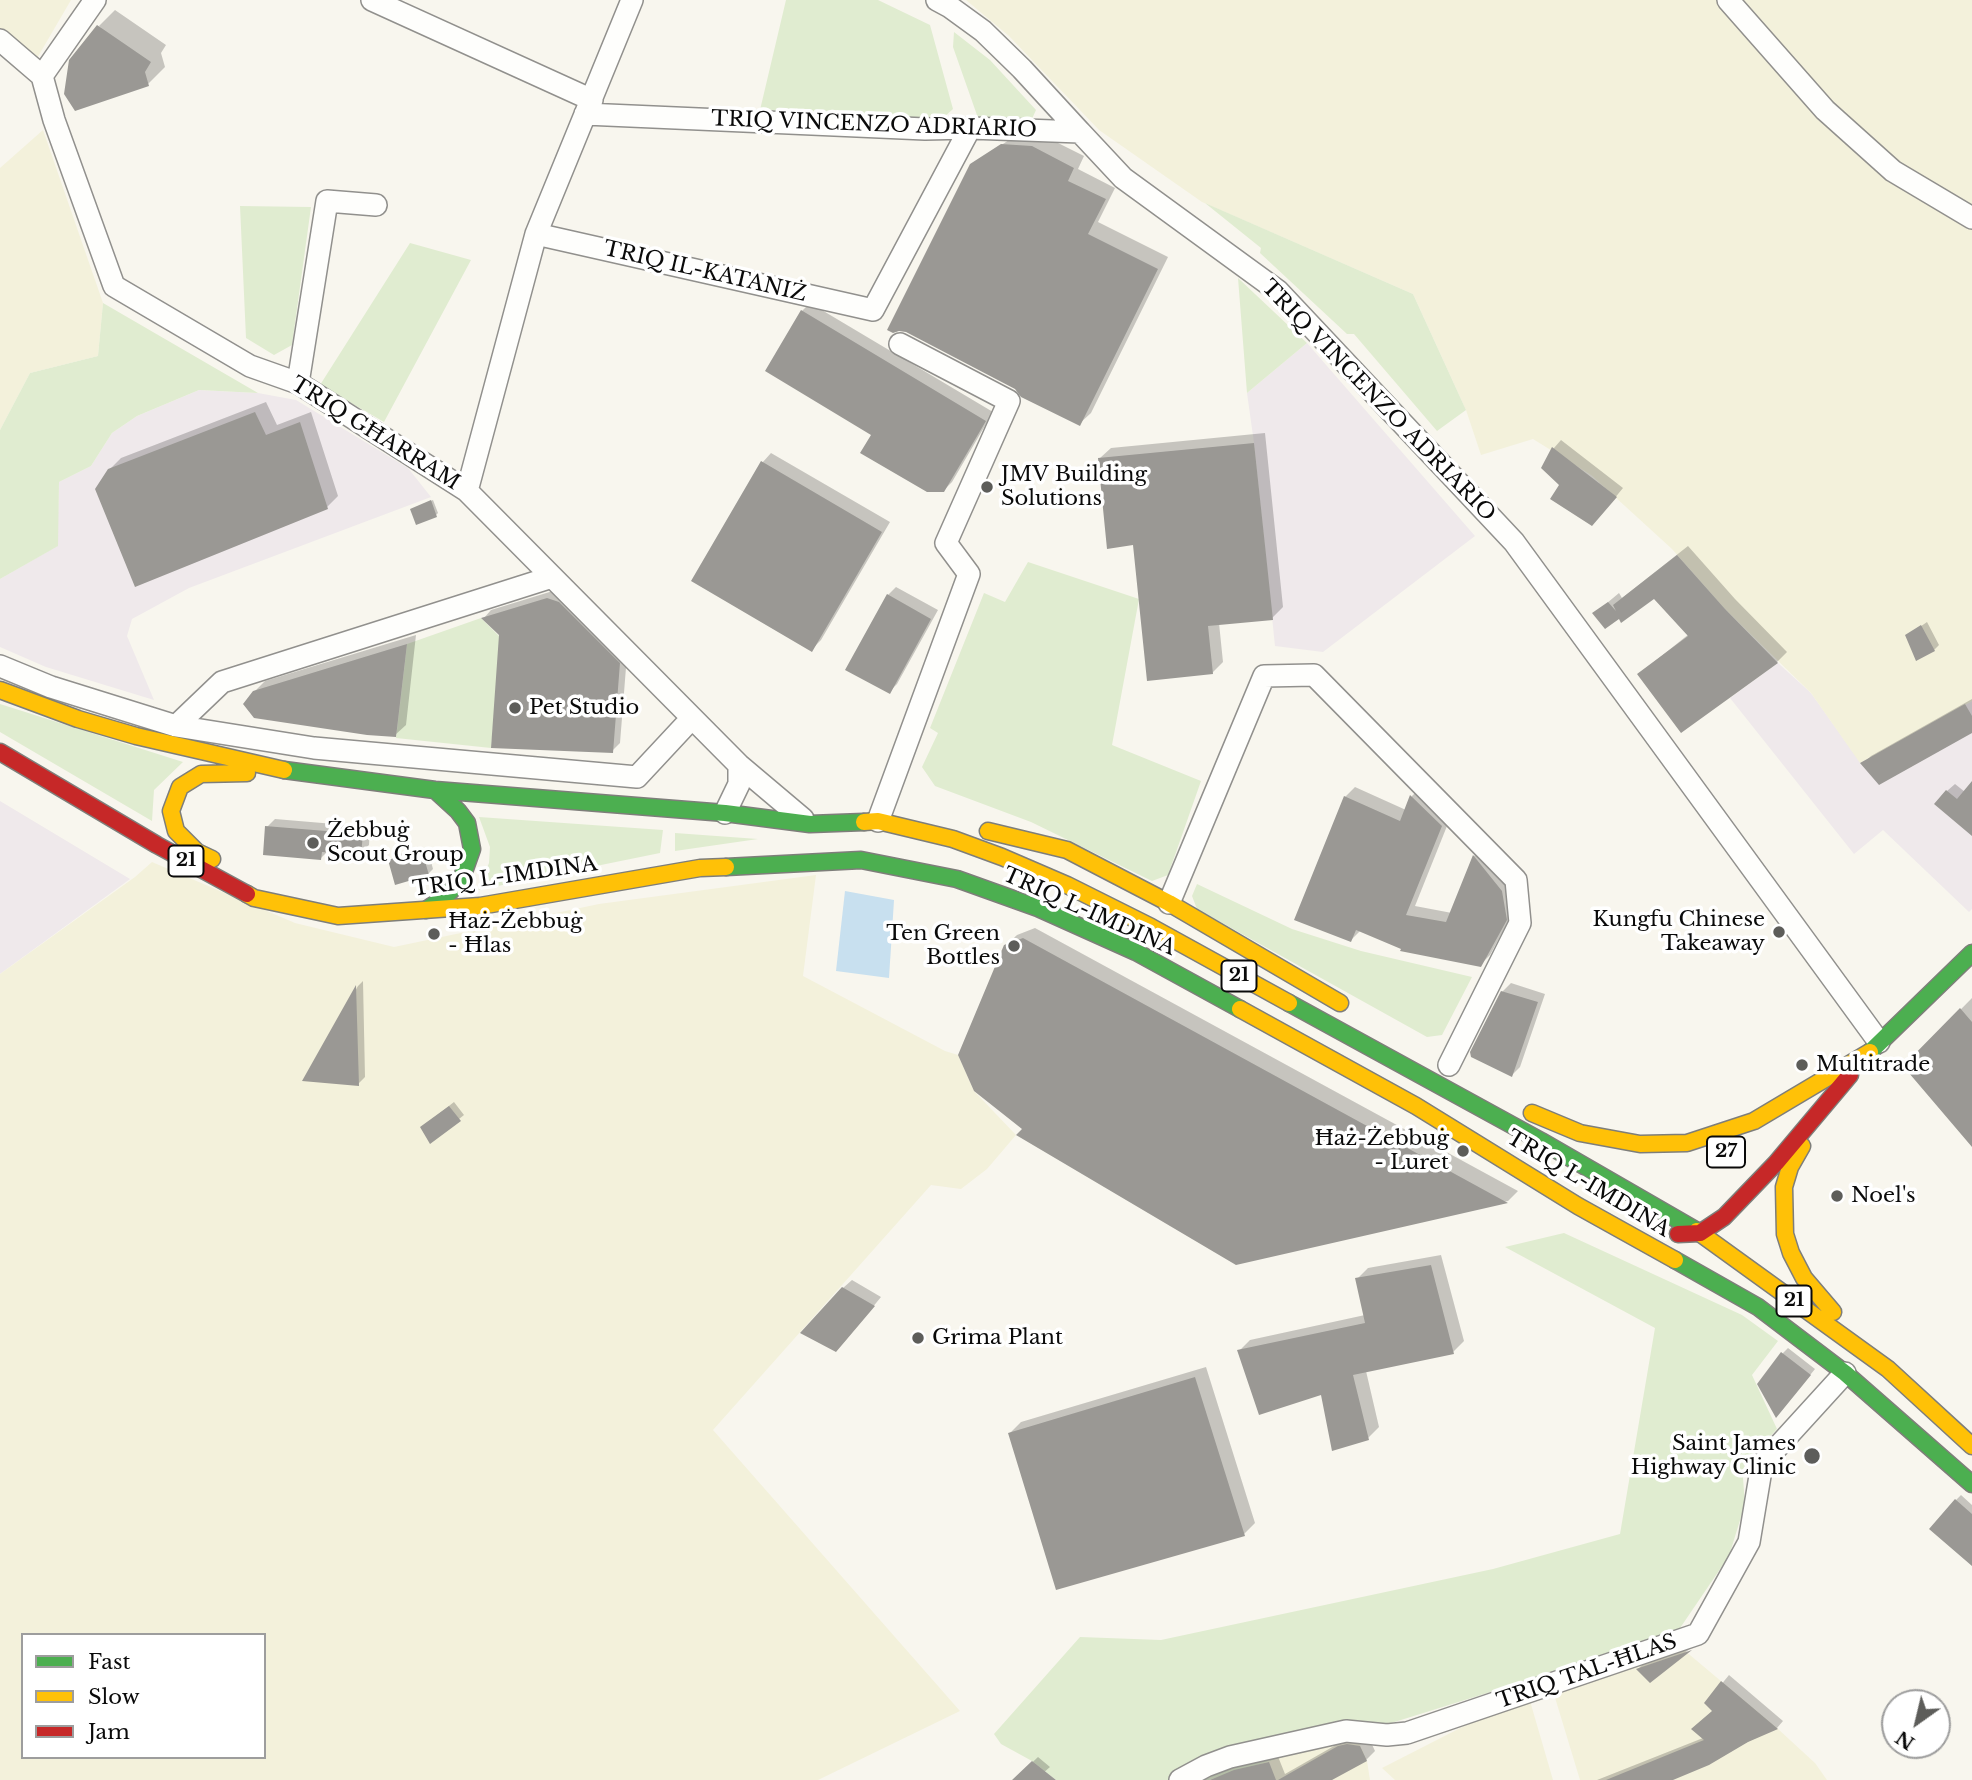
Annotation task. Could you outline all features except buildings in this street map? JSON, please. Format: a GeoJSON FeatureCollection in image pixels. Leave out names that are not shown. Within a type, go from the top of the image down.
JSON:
{"type":"FeatureCollection","features":[{"type":"Feature","properties":{"kind":"main road","name":"TRIQ L-IMDINA"},"geometry":{"type":"LineString","coordinates":[[0,690],[78,719],[136,736],[296,773],[435,790],[726,813],[810,824],[878,821],[953,839],[1002,857],[1079,891],[1151,928],[1704,1231],[1888,1369],[1972,1446]]}},
{"type":"Feature","properties":{"kind":"main road","name":"TRIQ L-IMDINA"},"geometry":{"type":"LineString","coordinates":[[0,752],[254,898],[338,916],[480,906],[700,868],[861,860],[957,879],[1050,913],[1136,952],[1416,1106],[1578,1206],[1758,1307],[1845,1373],[1972,1484]]}},
{"type":"Feature","properties":{"kind":"main road"},"geometry":{"type":"LineString","coordinates":[[233,868],[197,852],[176,831],[171,811],[180,787],[201,774],[296,773]]}},
{"type":"Feature","properties":{"kind":"main road"},"geometry":{"type":"LineString","coordinates":[[426,910],[446,896],[461,880],[472,849],[467,823],[435,790]]}},
{"type":"Feature","properties":{"kind":"main road"},"geometry":{"type":"LineString","coordinates":[[911,829],[987,831],[1067,850],[1169,904],[1355,1011]]}},
{"type":"Feature","properties":{"kind":"main road"},"geometry":{"type":"LineString","coordinates":[[282,889],[391,914]]}},
{"type":"Feature","properties":{"kind":"main road","name":"27"},"geometry":{"type":"LineString","coordinates":[[1782,1123],[1874,1047],[1972,953]]}},
{"type":"Feature","properties":{"kind":"main road","name":"27"},"geometry":{"type":"LineString","coordinates":[[1704,1231],[1731,1211],[1776,1163],[1874,1047]]}},
{"type":"Feature","properties":{"kind":"main road"},"geometry":{"type":"LineString","coordinates":[[1515,1105],[1580,1133],[1640,1144],[1687,1143],[1754,1121],[1874,1047]]}},
{"type":"Feature","properties":{"kind":"main road"},"geometry":{"type":"LineString","coordinates":[[1874,1047],[1794,1158],[1784,1187],[1783,1211],[1787,1241],[1804,1278],[1888,1369]]}},
{"type":"Feature","properties":{"kind":"main road"},"geometry":{"type":"LineString","coordinates":[[1416,1106],[1629,1219],[1649,1227]]}},
{"type":"Feature","properties":{"kind":"main road"},"geometry":{"type":"LineString","coordinates":[[1555,1150],[1618,1166]]}},
{"type":"Feature","properties":{"kind":"main road"},"geometry":{"type":"LineString","coordinates":[[1666,1232],[1677,1234],[1704,1231]]}},
{"type":"Feature","properties":{"kind":"street"},"geometry":{"type":"LineString","coordinates":[[0,40],[41,76],[95,0]]}},
{"type":"Feature","properties":{"kind":"street"},"geometry":{"type":"LineString","coordinates":[[372,0],[588,107]]}},
{"type":"Feature","properties":{"kind":"street"},"geometry":{"type":"LineString","coordinates":[[467,491],[536,234],[632,0]]}},
{"type":"Feature","properties":{"kind":"street"},"geometry":{"type":"LineString","coordinates":[[937,0],[983,31],[1080,132]]}},
{"type":"Feature","properties":{"kind":"street"},"geometry":{"type":"LineString","coordinates":[[1728,0],[1825,110],[1893,171],[1972,218]]}},
{"type":"Feature","properties":{"kind":"street","name":"TRIQ GĦARRAM"},"geometry":{"type":"LineString","coordinates":[[41,76],[54,120],[114,286],[250,366],[298,383],[467,491],[739,765],[810,824]]}},
{"type":"Feature","properties":{"kind":"street","name":"TRIQ VINCENZO ADRIARIO"},"geometry":{"type":"LineString","coordinates":[[588,107],[925,129],[1080,132],[1123,178],[1278,291],[1514,542],[1874,1047]]}},
{"type":"Feature","properties":{"kind":"street","name":"TRIQ IL-KATANIŻ"},"geometry":{"type":"LineString","coordinates":[[536,234],[873,310],[970,128]]}},
{"type":"Feature","properties":{"kind":"street"},"geometry":{"type":"LineString","coordinates":[[298,383],[327,201],[376,205]]}},
{"type":"Feature","properties":{"kind":"street"},"geometry":{"type":"LineString","coordinates":[[878,821],[969,575],[946,543],[1009,401],[900,344]]}},
{"type":"Feature","properties":{"kind":"street"},"geometry":{"type":"LineString","coordinates":[[176,726],[222,682],[552,577]]}},
{"type":"Feature","properties":{"kind":"street"},"geometry":{"type":"LineString","coordinates":[[0,666],[51,687],[176,726],[314,748],[637,777],[692,718]]}},
{"type":"Feature","properties":{"kind":"street"},"geometry":{"type":"LineString","coordinates":[[1169,904],[1265,676],[1314,676],[1516,880],[1520,923],[1449,1065]]}},
{"type":"Feature","properties":{"kind":"street"},"geometry":{"type":"LineString","coordinates":[[726,813],[738,783],[739,765]]}},
{"type":"Feature","properties":{"kind":"street","name":"TRIQ TAL-ĦLAS"},"geometry":{"type":"LineString","coordinates":[[1180,1780],[1230,1757],[1346,1731],[1387,1735],[1407,1733],[1698,1634],[1749,1542],[1762,1464],[1845,1373]]}},
{"type":"Feature","properties":{"kind":"shaded area"},"geometry":{"type":"Polygon","coordinates":[[[0,0],[71,0],[36,60],[0,30],[0,0]]]}},
{"type":"Feature","properties":{"kind":"shaded area"},"geometry":{"type":"Polygon","coordinates":[[[966,0],[1972,0],[1972,701],[1860,763],[1811,693],[1725,609],[1672,549],[1591,475],[1533,439],[1481,455],[1466,410],[1413,294],[1202,202],[1099,130],[1009,36],[966,0]]]}},
{"type":"Feature","properties":{"kind":"shaded area"},"geometry":{"type":"Polygon","coordinates":[[[43,130],[103,303],[98,356],[30,373],[0,430],[0,168],[43,130]]]}},
{"type":"Feature","properties":{"kind":"shaded area"},"geometry":{"type":"Polygon","coordinates":[[[1307,343],[1475,536],[1323,652],[1275,646],[1247,393],[1307,343]]]}},
{"type":"Feature","properties":{"kind":"shaded area"},"geometry":{"type":"Polygon","coordinates":[[[199,390],[258,393],[296,400],[408,468],[431,497],[189,588],[132,619],[127,636],[154,700],[46,667],[0,647],[0,579],[57,546],[59,482],[91,466],[112,433],[137,416],[199,390]]]}},
{"type":"Feature","properties":{"kind":"shaded area"},"geometry":{"type":"Polygon","coordinates":[[[1778,663],[1811,693],[1861,763],[1972,701],[1972,909],[1969,912],[1883,830],[1854,854],[1730,698],[1778,663]]]}},
{"type":"Feature","properties":{"kind":"shaded area"},"geometry":{"type":"Polygon","coordinates":[[[0,801],[130,879],[0,974],[0,801]]]}},
{"type":"Feature","properties":{"kind":"shaded area"},"geometry":{"type":"Polygon","coordinates":[[[152,862],[295,923],[394,947],[599,904],[816,875],[803,976],[945,1051],[958,1055],[974,1091],[1016,1135],[987,1169],[961,1189],[931,1185],[713,1430],[960,1711],[818,1780],[0,1780],[0,974],[152,862]]]}},
{"type":"Feature","properties":{"kind":"shaded area"},"geometry":{"type":"Polygon","coordinates":[[[1684,1650],[1778,1729],[1815,1763],[1827,1780],[1580,1780],[1553,1691],[1684,1650]]]}},
{"type":"Feature","properties":{"kind":"shaded area"},"geometry":{"type":"Polygon","coordinates":[[[1530,1701],[1553,1780],[1395,1780],[1382,1768],[1472,1722],[1530,1701]]]}},
{"type":"Feature","properties":{"kind":"shaded area"},"geometry":{"type":"Polygon","coordinates":[[[1356,1736],[1367,1761],[1370,1780],[1210,1780],[1266,1756],[1356,1736]]]}},
{"type":"Feature","properties":{"kind":"green space"},"geometry":{"type":"Polygon","coordinates":[[[786,0],[878,0],[930,25],[953,109],[942,119],[760,110],[786,0]]]}},
{"type":"Feature","properties":{"kind":"green space"},"geometry":{"type":"Polygon","coordinates":[[[954,32],[990,60],[1036,110],[1031,121],[978,118],[953,47],[954,32]]]}},
{"type":"Feature","properties":{"kind":"green space"},"geometry":{"type":"Polygon","coordinates":[[[1205,203],[1413,294],[1466,410],[1437,431],[1354,334],[1347,334],[1260,253],[1261,248],[1205,203]]]}},
{"type":"Feature","properties":{"kind":"green space"},"geometry":{"type":"Polygon","coordinates":[[[240,206],[311,207],[292,345],[274,355],[246,338],[240,206]]]}},
{"type":"Feature","properties":{"kind":"green space"},"geometry":{"type":"Polygon","coordinates":[[[410,243],[471,260],[384,422],[320,385],[410,243]]]}},
{"type":"Feature","properties":{"kind":"green space"},"geometry":{"type":"Polygon","coordinates":[[[1238,278],[1307,343],[1247,393],[1238,278]]]}},
{"type":"Feature","properties":{"kind":"green space"},"geometry":{"type":"Polygon","coordinates":[[[103,303],[258,393],[199,390],[137,416],[112,433],[91,466],[59,482],[58,546],[0,579],[0,430],[30,373],[98,356],[103,303]]]}},
{"type":"Feature","properties":{"kind":"green space"},"geometry":{"type":"Polygon","coordinates":[[[1028,562],[1139,599],[1112,745],[1201,781],[1168,875],[1152,881],[1031,822],[935,786],[922,767],[938,733],[930,728],[984,593],[1005,602],[1028,562]]]}},
{"type":"Feature","properties":{"kind":"green space"},"geometry":{"type":"Polygon","coordinates":[[[481,618],[501,638],[491,748],[396,738],[407,644],[481,618]]]}},
{"type":"Feature","properties":{"kind":"green space"},"geometry":{"type":"Polygon","coordinates":[[[0,704],[183,762],[154,790],[152,821],[0,732],[0,704]]]}},
{"type":"Feature","properties":{"kind":"green space"},"geometry":{"type":"Polygon","coordinates":[[[479,817],[663,830],[660,853],[478,890],[489,863],[490,847],[479,817]]]}},
{"type":"Feature","properties":{"kind":"green space"},"geometry":{"type":"Polygon","coordinates":[[[675,833],[758,839],[675,851],[675,833]]]}},
{"type":"Feature","properties":{"kind":"green space"},"geometry":{"type":"Polygon","coordinates":[[[1197,884],[1292,929],[1361,951],[1472,977],[1442,1035],[1427,1037],[1197,909],[1192,896],[1197,884]]]}},
{"type":"Feature","properties":{"kind":"green space"},"geometry":{"type":"Polygon","coordinates":[[[1564,1233],[1742,1315],[1778,1341],[1752,1375],[1777,1429],[1749,1459],[1743,1478],[1745,1504],[1729,1556],[1676,1634],[1209,1780],[1056,1780],[1032,1761],[1001,1744],[994,1734],[1080,1637],[1161,1640],[1493,1569],[1620,1534],[1655,1328],[1505,1247],[1564,1233]]]}},
{"type":"Feature","properties":{"kind":"water"},"geometry":{"type":"Polygon","coordinates":[[[845,891],[894,900],[889,978],[836,971],[845,891]]]}},
{"type":"Feature","properties":{"kind":"traffic: fast"},"geometry":{"type":"LineString","coordinates":[[284,770],[435,790],[725,813],[810,824],[864,822]]}},
{"type":"Feature","properties":{"kind":"traffic: fast"},"geometry":{"type":"LineString","coordinates":[[426,910],[446,896],[461,880],[472,849],[467,823],[435,790]]}},
{"type":"Feature","properties":{"kind":"traffic: fast"},"geometry":{"type":"LineString","coordinates":[[726,867],[861,860],[957,879],[1038,908],[1136,952],[1240,1009]]}},
{"type":"Feature","properties":{"kind":"traffic: fast"},"geometry":{"type":"LineString","coordinates":[[1870,1052],[1972,953]]}},
{"type":"Feature","properties":{"kind":"traffic: fast"},"geometry":{"type":"LineString","coordinates":[[1289,1003],[1541,1141],[1697,1231]]}},
{"type":"Feature","properties":{"kind":"traffic: fast"},"geometry":{"type":"LineString","coordinates":[[1675,1260],[1758,1307],[1845,1373],[1972,1484]]}},
{"type":"Feature","properties":{"kind":"traffic: slow"},"geometry":{"type":"LineString","coordinates":[[0,690],[78,719],[136,736],[284,770]]}},
{"type":"Feature","properties":{"kind":"traffic: slow"},"geometry":{"type":"LineString","coordinates":[[212,859],[197,852],[176,831],[171,811],[180,787],[201,774],[247,773]]}},
{"type":"Feature","properties":{"kind":"traffic: slow"},"geometry":{"type":"LineString","coordinates":[[864,822],[878,821],[953,839],[1002,857],[1067,885],[1151,927],[1289,1003]]}},
{"type":"Feature","properties":{"kind":"traffic: slow"},"geometry":{"type":"LineString","coordinates":[[988,831],[1067,850],[1169,903],[1340,1003]]}},
{"type":"Feature","properties":{"kind":"traffic: slow"},"geometry":{"type":"LineString","coordinates":[[247,894],[254,898],[338,916],[480,906],[700,868],[726,867]]}},
{"type":"Feature","properties":{"kind":"traffic: slow"},"geometry":{"type":"LineString","coordinates":[[1240,1009],[1416,1106],[1578,1206],[1675,1260]]}},
{"type":"Feature","properties":{"kind":"traffic: slow"},"geometry":{"type":"LineString","coordinates":[[1532,1113],[1580,1133],[1640,1144],[1687,1143],[1754,1121],[1870,1052]]}},
{"type":"Feature","properties":{"kind":"traffic: slow"},"geometry":{"type":"LineString","coordinates":[[1802,1146],[1790,1167],[1784,1187],[1785,1234],[1804,1278],[1833,1312]]}},
{"type":"Feature","properties":{"kind":"traffic: slow"},"geometry":{"type":"LineString","coordinates":[[1697,1231],[1888,1369],[1972,1446]]}},
{"type":"Feature","properties":{"kind":"traffic: jam"},"geometry":{"type":"LineString","coordinates":[[0,752],[157,845],[247,894]]}},
{"type":"Feature","properties":{"kind":"traffic: jam"},"geometry":{"type":"LineString","coordinates":[[1678,1234],[1700,1233],[1724,1217],[1776,1163],[1850,1075]]}},
{"type":"Feature","properties":{"kind":"place","name":"JMV Building Solutions"},"geometry":{"type":"Point","coordinates":[987,487]}},
{"type":"Feature","properties":{"kind":"place","name":"Pet Studio"},"geometry":{"type":"Point","coordinates":[515,708]}},
{"type":"Feature","properties":{"kind":"place","name":"Żebbuġ Scout Group"},"geometry":{"type":"Point","coordinates":[313,843]}},
{"type":"Feature","properties":{"kind":"place","name":"Kungfu Chinese Takeaway"},"geometry":{"type":"Point","coordinates":[1779,932]}},
{"type":"Feature","properties":{"kind":"place","name":"Ħaż-Żebbuġ - Ħlas"},"geometry":{"type":"Point","coordinates":[434,934]}},
{"type":"Feature","properties":{"kind":"place","name":"Ten Green Bottles"},"geometry":{"type":"Point","coordinates":[1014,946]}},
{"type":"Feature","properties":{"kind":"place","name":"Multitrade"},"geometry":{"type":"Point","coordinates":[1802,1065]}},
{"type":"Feature","properties":{"kind":"place","name":"Ħaż-Żebbuġ - Luret"},"geometry":{"type":"Point","coordinates":[1463,1151]}},
{"type":"Feature","properties":{"kind":"place","name":"Noel's"},"geometry":{"type":"Point","coordinates":[1837,1196]}},
{"type":"Feature","properties":{"kind":"place","name":"Grima Plant"},"geometry":{"type":"Point","coordinates":[918,1338]}},
{"type":"Feature","properties":{"kind":"place","name":"Saint James Highway Clinic"},"geometry":{"type":"Point","coordinates":[1812,1456]}}]}
